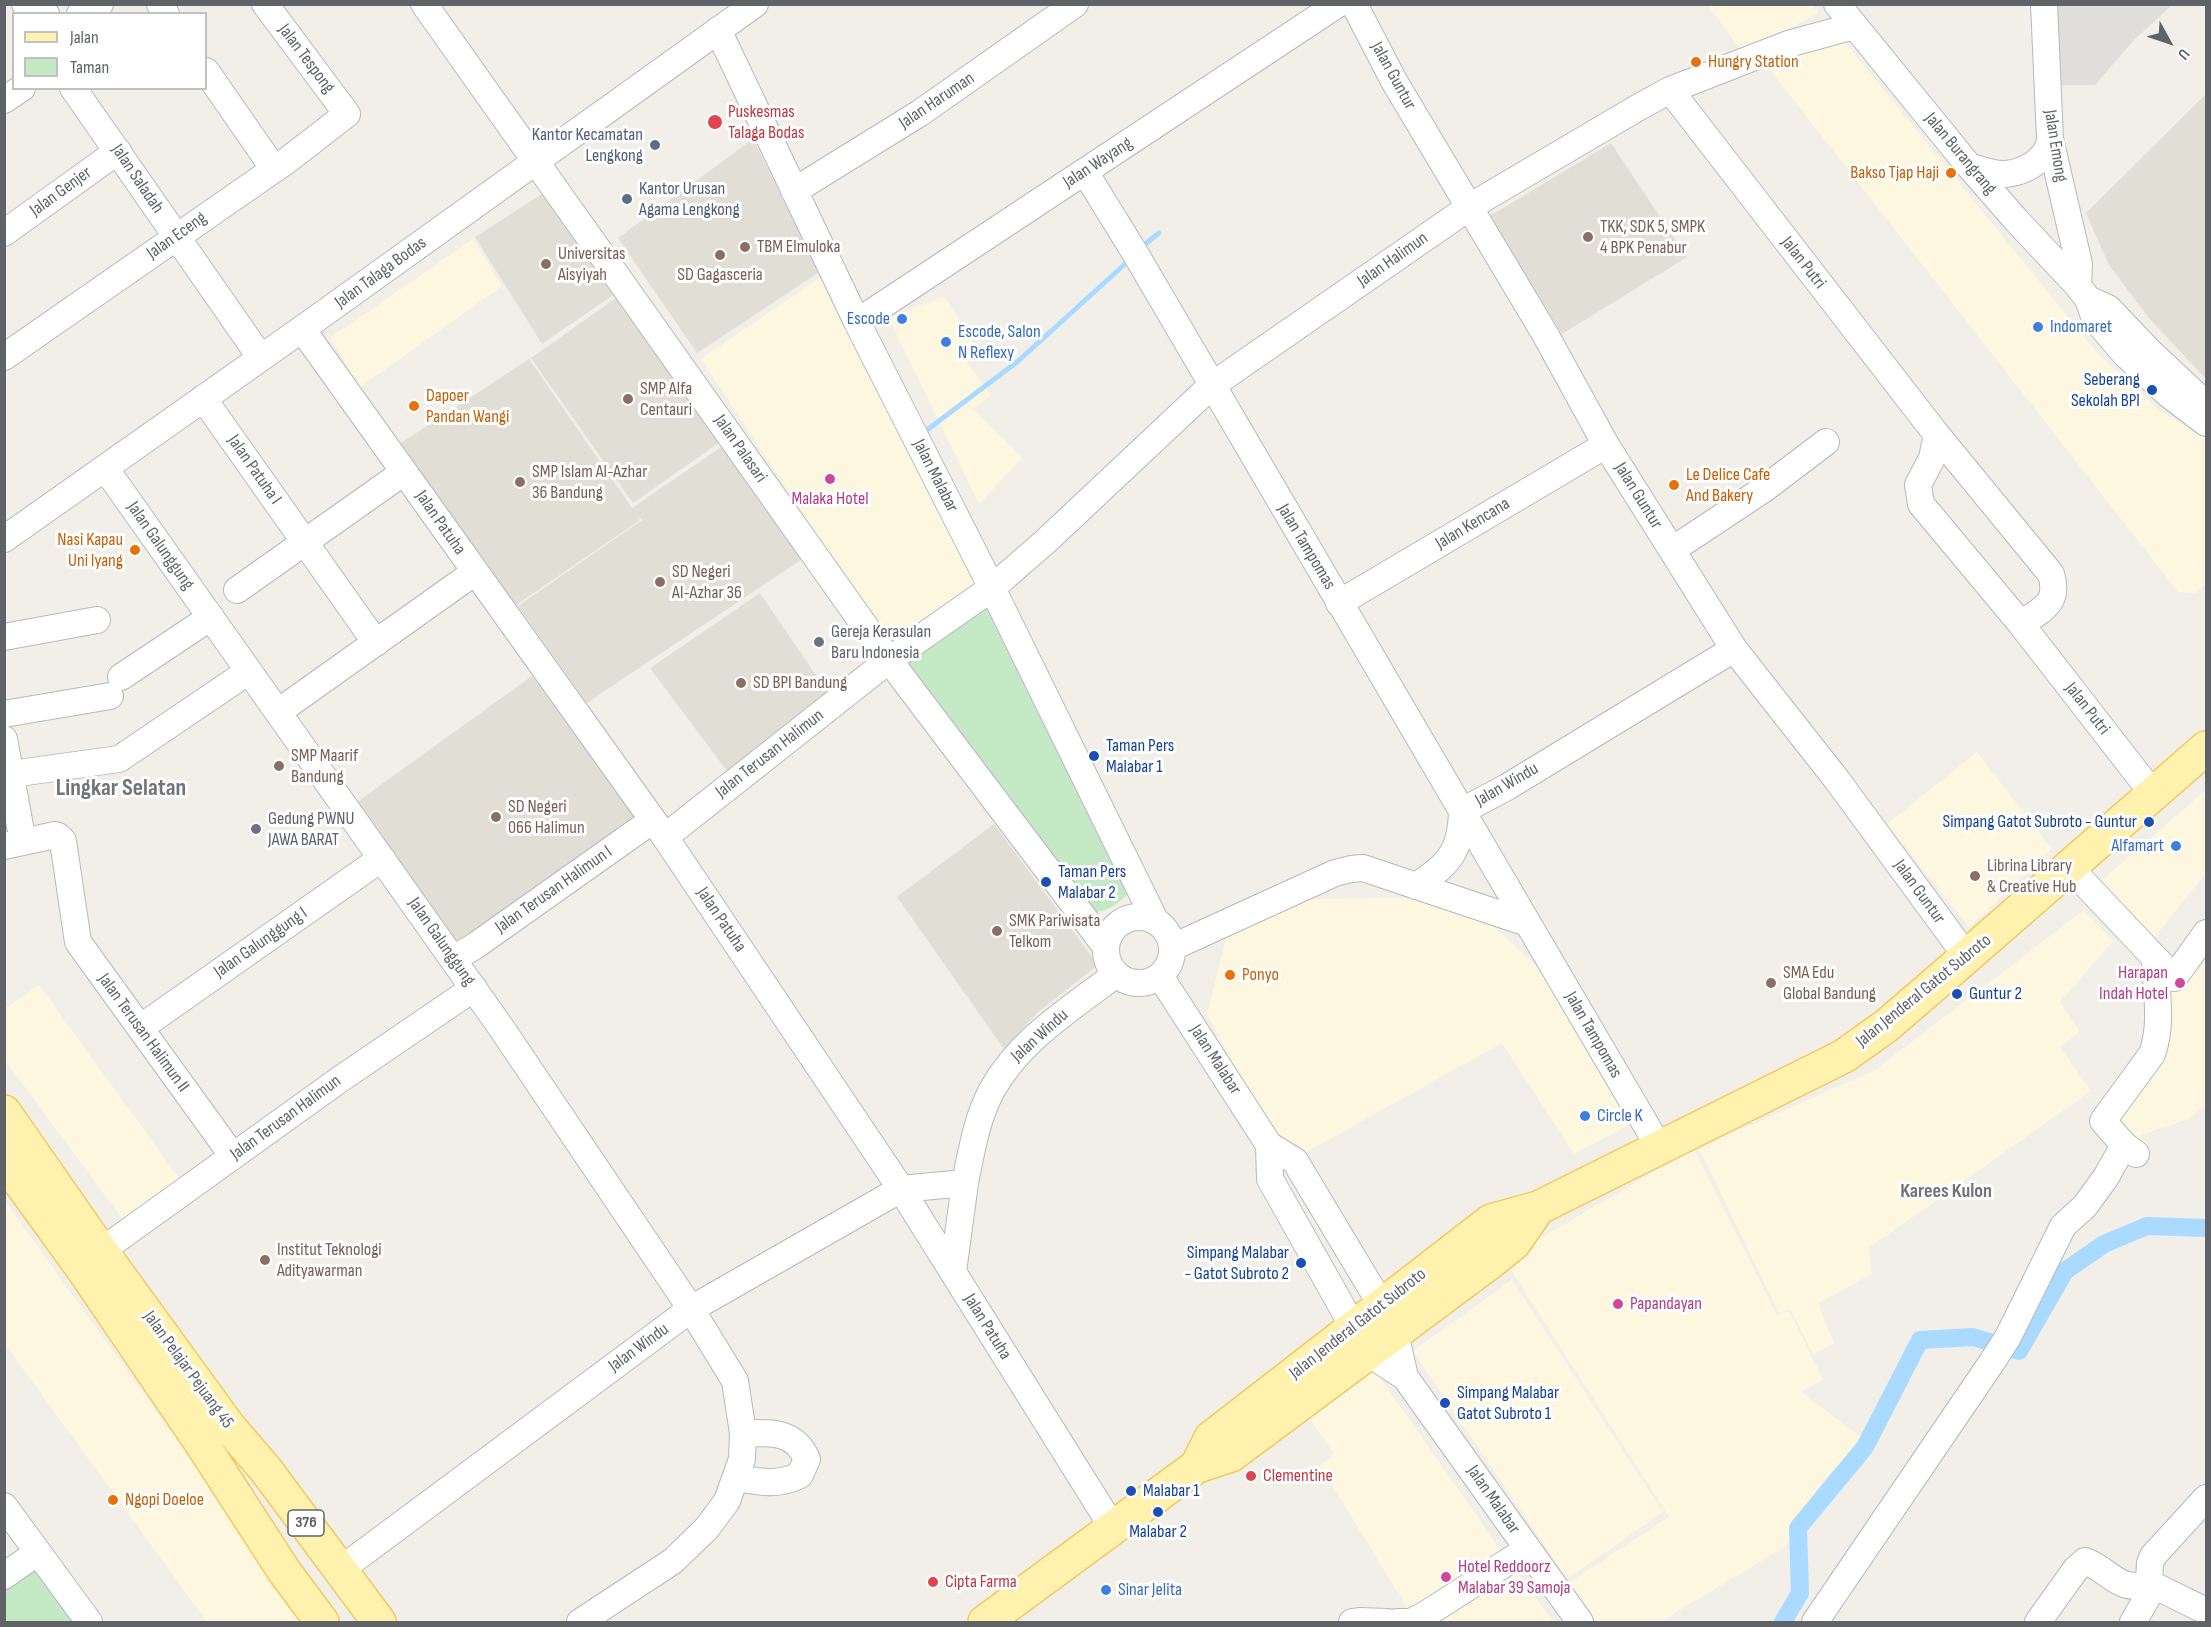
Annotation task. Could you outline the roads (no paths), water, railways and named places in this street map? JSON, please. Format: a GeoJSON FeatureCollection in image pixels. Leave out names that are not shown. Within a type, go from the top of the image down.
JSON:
{"type":"FeatureCollection","features":[{"type":"Feature","properties":{"kind":"main road","name":"Jalan Jenderal Gatot Subroto"},"geometry":{"type":"LineString","coordinates":[[985,1623],[1197,1466],[1211,1438],[1361,1340],[1388,1319],[1491,1221],[1539,1208],[1844,1056],[1886,1026],[2206,748]]}},
{"type":"Feature","properties":{"kind":"main road","name":"Jalan Pelajar Pejuang 45"},"geometry":{"type":"LineString","coordinates":[[4,1112],[101,1251],[215,1435],[249,1519],[322,1623]]}},
{"type":"Feature","properties":{"kind":"main road","name":"Jalan Pelajar Pejuang 45"},"geometry":{"type":"LineString","coordinates":[[4,1160],[83,1269],[215,1435]]}},
{"type":"Feature","properties":{"kind":"main road","name":"376"},"geometry":{"type":"LineString","coordinates":[[215,1435],[329,1572],[379,1623]]}},
{"type":"Feature","properties":{"kind":"main road","name":"376"},"geometry":{"type":"LineString","coordinates":[[329,1572],[353,1623]]}},
{"type":"Feature","properties":{"kind":"street"},"geometry":{"type":"LineString","coordinates":[[25,4],[42,12]]}},
{"type":"Feature","properties":{"kind":"street"},"geometry":{"type":"LineString","coordinates":[[84,12],[100,4]]}},
{"type":"Feature","properties":{"kind":"street","name":"Jalan Tespong"},"geometry":{"type":"LineString","coordinates":[[265,4],[347,113]]}},
{"type":"Feature","properties":{"kind":"street","name":"Jalan Palasari"},"geometry":{"type":"LineString","coordinates":[[424,4],[889,660]]}},
{"type":"Feature","properties":{"kind":"street","name":"Jalan Talaga Bodas"},"geometry":{"type":"LineString","coordinates":[[4,539],[302,329],[755,4]]}},
{"type":"Feature","properties":{"kind":"street","name":"Jalan Haruman"},"geometry":{"type":"LineString","coordinates":[[794,191],[920,113],[1075,4]]}},
{"type":"Feature","properties":{"kind":"street","name":"Jalan Wayang"},"geometry":{"type":"LineString","coordinates":[[857,322],[1338,4]]}},
{"type":"Feature","properties":{"kind":"street","name":"Jalan Guntur"},"geometry":{"type":"LineString","coordinates":[[1354,4],[1394,81],[1471,206],[1606,445],[1734,649],[1837,780],[1967,957]]}},
{"type":"Feature","properties":{"kind":"street","name":"Jalan Burangrang"},"geometry":{"type":"LineString","coordinates":[[1837,4],[1969,166],[2017,221],[2083,292],[2108,308],[2206,404]]}},
{"type":"Feature","properties":{"kind":"street","name":"Jalan Emong"},"geometry":{"type":"LineString","coordinates":[[2044,4],[2050,139],[2079,264],[2083,292]]}},
{"type":"Feature","properties":{"kind":"street","name":"Jalan Halimun"},"geometry":{"type":"LineString","coordinates":[[992,588],[1046,541],[1211,386],[1471,206],[1670,90],[1788,45],[1854,26]]}},
{"type":"Feature","properties":{"kind":"street","name":"Jalan Malabar"},"geometry":{"type":"LineString","coordinates":[[718,30],[857,322],[992,588],[1155,920]]}},
{"type":"Feature","properties":{"kind":"street"},"geometry":{"type":"LineString","coordinates":[[207,72],[274,169]]}},
{"type":"Feature","properties":{"kind":"street"},"geometry":{"type":"LineString","coordinates":[[4,100],[19,90]]}},
{"type":"Feature","properties":{"kind":"street","name":"Jalan Saladah"},"geometry":{"type":"LineString","coordinates":[[74,90],[261,358]]}},
{"type":"Feature","properties":{"kind":"street","name":"Jalan Putri"},"geometry":{"type":"LineString","coordinates":[[1670,90],[1937,435],[2050,574],[2054,586],[2049,605],[2021,624]]}},
{"type":"Feature","properties":{"kind":"street","name":"Jalan Eceng"},"geometry":{"type":"LineString","coordinates":[[4,357],[274,169],[347,113]]}},
{"type":"Feature","properties":{"kind":"street"},"geometry":{"type":"LineString","coordinates":[[1969,166],[1992,173],[2006,174],[2019,171],[2044,155],[2049,148],[2050,139]]}},
{"type":"Feature","properties":{"kind":"street","name":"Jalan Genjer"},"geometry":{"type":"LineString","coordinates":[[4,233],[118,151]]}},
{"type":"Feature","properties":{"kind":"street","name":"Jalan Tampomas"},"geometry":{"type":"LineString","coordinates":[[1085,172],[1659,1147]]}},
{"type":"Feature","properties":{"kind":"street","name":"Jalan Burangrang"},"geometry":{"type":"LineString","coordinates":[[2083,292],[2095,319],[2125,354],[2168,394],[2206,423]]}},
{"type":"Feature","properties":{"kind":"street","name":"Jalan Patuha"},"geometry":{"type":"LineString","coordinates":[[302,329],[659,828],[900,1189],[1113,1528]]}},
{"type":"Feature","properties":{"kind":"street","name":"Jalan Patuha I"},"geometry":{"type":"LineString","coordinates":[[203,398],[376,643]]}},
{"type":"Feature","properties":{"kind":"street","name":"Jalan Putri"},"geometry":{"type":"LineString","coordinates":[[1937,435],[1932,458],[1918,485],[1921,504],[2021,624],[2153,794]]}},
{"type":"Feature","properties":{"kind":"street"},"geometry":{"type":"LineString","coordinates":[[1672,550],[1764,489],[1826,442]]}},
{"type":"Feature","properties":{"kind":"street","name":"Jalan Kencana"},"geometry":{"type":"LineString","coordinates":[[1339,603],[1606,445]]}},
{"type":"Feature","properties":{"kind":"street","name":"Jalan Galunggung"},"geometry":{"type":"LineString","coordinates":[[105,468],[474,988],[692,1309],[735,1381],[743,1433],[742,1459],[727,1501],[707,1528],[673,1561],[580,1623]]}},
{"type":"Feature","properties":{"kind":"street"},"geometry":{"type":"LineString","coordinates":[[237,590],[404,472]]}},
{"type":"Feature","properties":{"kind":"street"},"geometry":{"type":"LineString","coordinates":[[278,712],[475,572]]}},
{"type":"Feature","properties":{"kind":"street","name":"Jalan Terusan Halimun"},"geometry":{"type":"LineString","coordinates":[[659,828],[889,660],[992,588]]}},
{"type":"Feature","properties":{"kind":"street"},"geometry":{"type":"LineString","coordinates":[[4,714],[116,686],[211,617]]}},
{"type":"Feature","properties":{"kind":"street"},"geometry":{"type":"LineString","coordinates":[[4,637],[97,620]]}},
{"type":"Feature","properties":{"kind":"street","name":"Jalan Windu"},"geometry":{"type":"LineString","coordinates":[[1416,886],[1440,871],[1456,848],[1461,831],[1462,811],[1527,775],[1734,649]]}},
{"type":"Feature","properties":{"kind":"street"},"geometry":{"type":"LineString","coordinates":[[889,660],[1106,947],[1108,962],[1116,974],[1133,983],[1152,981],[1160,976],[1170,963],[1173,946],[1167,931],[1155,920],[1137,916],[1120,923],[1113,930],[1106,947]]}},
{"type":"Feature","properties":{"kind":"street"},"geometry":{"type":"LineString","coordinates":[[7,774],[119,759],[249,671]]}},
{"type":"Feature","properties":{"kind":"street"},"geometry":{"type":"LineString","coordinates":[[4,739],[14,844]]}},
{"type":"Feature","properties":{"kind":"street","name":"Jalan Terusan Halimun I"},"geometry":{"type":"LineString","coordinates":[[453,959],[659,828]]}},
{"type":"Feature","properties":{"kind":"street","name":"Jalan Terusan Halimun II"},"geometry":{"type":"LineString","coordinates":[[14,844],[55,835],[63,841],[78,942],[232,1155]]}},
{"type":"Feature","properties":{"kind":"street","name":"Jalan Galunggung I"},"geometry":{"type":"LineString","coordinates":[[140,1028],[372,865],[383,860]]}},
{"type":"Feature","properties":{"kind":"street"},"geometry":{"type":"LineString","coordinates":[[1173,946],[1335,873],[1363,868],[1527,923]]}},
{"type":"Feature","properties":{"kind":"street"},"geometry":{"type":"LineString","coordinates":[[2070,868],[2174,978],[2206,933]]}},
{"type":"Feature","properties":{"kind":"street"},"geometry":{"type":"LineString","coordinates":[[1815,1623],[2008,1337],[2063,1226],[2085,1206],[2130,1150],[2103,1121],[2152,1054],[2155,1046],[2158,1014],[2156,960]]}},
{"type":"Feature","properties":{"kind":"street","name":"Jalan Windu"},"geometry":{"type":"LineString","coordinates":[[952,1272],[965,1183],[981,1118],[991,1092],[1009,1063],[1026,1043],[1116,974]]}},
{"type":"Feature","properties":{"kind":"street","name":"Jalan Malabar"},"geometry":{"type":"LineString","coordinates":[[1160,976],[1269,1145],[1296,1161],[1388,1319],[1405,1377]]}},
{"type":"Feature","properties":{"kind":"street","name":"Jalan Terusan Halimun"},"geometry":{"type":"LineString","coordinates":[[101,1251],[232,1155],[474,988]]}},
{"type":"Feature","properties":{"kind":"street","name":"Jalan Malabar"},"geometry":{"type":"LineString","coordinates":[[1269,1145],[1270,1179],[1361,1340],[1405,1377],[1580,1623]]}},
{"type":"Feature","properties":{"kind":"street","name":"Jalan Windu"},"geometry":{"type":"LineString","coordinates":[[329,1572],[692,1309],[900,1189],[965,1183]]}},
{"type":"Feature","properties":{"kind":"street"},"geometry":{"type":"LineString","coordinates":[[737,1478],[767,1483],[787,1481],[800,1475],[807,1459],[802,1447],[792,1439],[774,1433],[743,1433]]}},
{"type":"Feature","properties":{"kind":"street"},"geometry":{"type":"LineString","coordinates":[[2133,1623],[2151,1584],[2150,1563],[2153,1556],[2206,1498]]}},
{"type":"Feature","properties":{"kind":"street"},"geometry":{"type":"LineString","coordinates":[[4,1506],[89,1623]]}},
{"type":"Feature","properties":{"kind":"street"},"geometry":{"type":"LineString","coordinates":[[1397,1623],[1411,1622],[1423,1616],[1528,1549]]}},
{"type":"Feature","properties":{"kind":"street"},"geometry":{"type":"LineString","coordinates":[[4,1575],[38,1552]]}},
{"type":"Feature","properties":{"kind":"street"},"geometry":{"type":"LineString","coordinates":[[2038,1623],[2076,1569],[2085,1561],[2131,1587],[2151,1584],[2206,1611]]}},
{"type":"Feature","properties":{"kind":"street"},"geometry":{"type":"LineString","coordinates":[[1352,1623],[1359,1621],[1387,1623]]}},
{"type":"Feature","properties":{"kind":"waterway"},"geometry":{"type":"LineString","coordinates":[[1144,245],[1159,233]]}},
{"type":"Feature","properties":{"kind":"waterway"},"geometry":{"type":"LineString","coordinates":[[923,433],[1017,362],[1125,264]]}},
{"type":"Feature","properties":{"kind":"waterway"},"geometry":{"type":"LineString","coordinates":[[1783,1622],[1800,1593],[1798,1528],[1865,1447],[1920,1340],[1973,1337],[2019,1351],[2065,1271],[2104,1244],[2147,1226],[2206,1228]]}},
{"type":"Feature","properties":{"kind":"place","name":"Hungry Station"},"geometry":{"type":"Point","coordinates":[1696,62]}},
{"type":"Feature","properties":{"kind":"place","name":"Puskesmas Talaga Bodas"},"geometry":{"type":"Point","coordinates":[715,122]}},
{"type":"Feature","properties":{"kind":"place","name":"Kantor Kecamatan Lengkong"},"geometry":{"type":"Point","coordinates":[655,145]}},
{"type":"Feature","properties":{"kind":"place","name":"Bakso Tjap Haji"},"geometry":{"type":"Point","coordinates":[1951,173]}},
{"type":"Feature","properties":{"kind":"place","name":"Kantor Urusan Agama Lengkong"},"geometry":{"type":"Point","coordinates":[627,199]}},
{"type":"Feature","properties":{"kind":"place","name":"TKK, SDK 5, SMPK 4 BPK Penabur"},"geometry":{"type":"Point","coordinates":[1588,237]}},
{"type":"Feature","properties":{"kind":"place","name":"TBM Elmuloka"},"geometry":{"type":"Point","coordinates":[745,247]}},
{"type":"Feature","properties":{"kind":"place","name":"SD Gagasceria"},"geometry":{"type":"Point","coordinates":[720,255]}},
{"type":"Feature","properties":{"kind":"place","name":"Universitas Aisyiyah"},"geometry":{"type":"Point","coordinates":[546,264]}},
{"type":"Feature","properties":{"kind":"place","name":"Escode"},"geometry":{"type":"Point","coordinates":[902,319]}},
{"type":"Feature","properties":{"kind":"place","name":"Indomaret"},"geometry":{"type":"Point","coordinates":[2038,327]}},
{"type":"Feature","properties":{"kind":"place","name":"Escode, Salon N Reflexy"},"geometry":{"type":"Point","coordinates":[946,342]}},
{"type":"Feature","properties":{"kind":"place","name":"Seberang Sekolah BPI"},"geometry":{"type":"Point","coordinates":[2152,390]}},
{"type":"Feature","properties":{"kind":"place","name":"SMP Alfa Centauri"},"geometry":{"type":"Point","coordinates":[628,399]}},
{"type":"Feature","properties":{"kind":"place","name":"Dapoer Pandan Wangi"},"geometry":{"type":"Point","coordinates":[414,406]}},
{"type":"Feature","properties":{"kind":"place","name":"Malaka Hotel"},"geometry":{"type":"Point","coordinates":[830,479]}},
{"type":"Feature","properties":{"kind":"place","name":"SMP Islam Al-Azhar 36 Bandung"},"geometry":{"type":"Point","coordinates":[520,482]}},
{"type":"Feature","properties":{"kind":"place","name":"Le Delice Cafe And Bakery"},"geometry":{"type":"Point","coordinates":[1674,485]}},
{"type":"Feature","properties":{"kind":"place","name":"Nasi Kapau Uni Iyang"},"geometry":{"type":"Point","coordinates":[135,550]}},
{"type":"Feature","properties":{"kind":"place","name":"SD Negeri Al-Azhar 36"},"geometry":{"type":"Point","coordinates":[660,582]}},
{"type":"Feature","properties":{"kind":"place","name":"Gereja Kerasulan Baru Indonesia"},"geometry":{"type":"Point","coordinates":[819,642]}},
{"type":"Feature","properties":{"kind":"place","name":"SD BPI Bandung"},"geometry":{"type":"Point","coordinates":[741,683]}},
{"type":"Feature","properties":{"kind":"place","name":"Taman Pers Malabar 1"},"geometry":{"type":"Point","coordinates":[1094,756]}},
{"type":"Feature","properties":{"kind":"place","name":"SMP Maarif Bandung"},"geometry":{"type":"Point","coordinates":[279,766]}},
{"type":"Feature","properties":{"kind":"place","name":"SD Negeri 066 Halimun"},"geometry":{"type":"Point","coordinates":[496,817]}},
{"type":"Feature","properties":{"kind":"place","name":"Simpang Gatot Subroto - Guntur"},"geometry":{"type":"Point","coordinates":[2149,822]}},
{"type":"Feature","properties":{"kind":"place","name":"Gedung PWNU JAWA BARAT"},"geometry":{"type":"Point","coordinates":[256,829]}},
{"type":"Feature","properties":{"kind":"place","name":"Alfamart"},"geometry":{"type":"Point","coordinates":[2176,846]}},
{"type":"Feature","properties":{"kind":"place","name":"Librina Library & Creative Hub"},"geometry":{"type":"Point","coordinates":[1975,876]}},
{"type":"Feature","properties":{"kind":"place","name":"Taman Pers Malabar 2"},"geometry":{"type":"Point","coordinates":[1046,882]}},
{"type":"Feature","properties":{"kind":"place","name":"SMK Pariwisata Telkom"},"geometry":{"type":"Point","coordinates":[997,931]}},
{"type":"Feature","properties":{"kind":"place","name":"Ponyo"},"geometry":{"type":"Point","coordinates":[1230,975]}},
{"type":"Feature","properties":{"kind":"place","name":"SMA Edu Global Bandung"},"geometry":{"type":"Point","coordinates":[1771,983]}},
{"type":"Feature","properties":{"kind":"place","name":"Harapan Indah Hotel"},"geometry":{"type":"Point","coordinates":[2180,983]}},
{"type":"Feature","properties":{"kind":"place","name":"Guntur 2"},"geometry":{"type":"Point","coordinates":[1957,994]}},
{"type":"Feature","properties":{"kind":"place","name":"Circle K"},"geometry":{"type":"Point","coordinates":[1585,1116]}},
{"type":"Feature","properties":{"kind":"place","name":"Institut Teknologi Adityawarman"},"geometry":{"type":"Point","coordinates":[265,1260]}},
{"type":"Feature","properties":{"kind":"place","name":"Simpang Malabar - Gatot Subroto 2"},"geometry":{"type":"Point","coordinates":[1301,1263]}},
{"type":"Feature","properties":{"kind":"place","name":"Papandayan"},"geometry":{"type":"Point","coordinates":[1618,1304]}},
{"type":"Feature","properties":{"kind":"place","name":"Simpang Malabar Gatot Subroto 1"},"geometry":{"type":"Point","coordinates":[1445,1403]}},
{"type":"Feature","properties":{"kind":"place","name":"Clementine"},"geometry":{"type":"Point","coordinates":[1251,1476]}},
{"type":"Feature","properties":{"kind":"place","name":"Malabar 1"},"geometry":{"type":"Point","coordinates":[1131,1491]}},
{"type":"Feature","properties":{"kind":"place","name":"Ngopi Doeloe"},"geometry":{"type":"Point","coordinates":[113,1500]}},
{"type":"Feature","properties":{"kind":"place","name":"Malabar 2"},"geometry":{"type":"Point","coordinates":[1158,1512]}},
{"type":"Feature","properties":{"kind":"place","name":"Hotel Reddoorz Malabar 39 Samoja"},"geometry":{"type":"Point","coordinates":[1446,1577]}},
{"type":"Feature","properties":{"kind":"place","name":"Cipta Farma"},"geometry":{"type":"Point","coordinates":[933,1582]}},
{"type":"Feature","properties":{"kind":"place","name":"Sinar Jelita"},"geometry":{"type":"Point","coordinates":[1106,1590]}},
{"type":"Feature","properties":{"kind":"district","name":"Lingkar Selatan"},"geometry":{"type":"Point","coordinates":[121,789]}},
{"type":"Feature","properties":{"kind":"district","name":"Karees Kulon"},"geometry":{"type":"Point","coordinates":[1946,1192]}}]}
